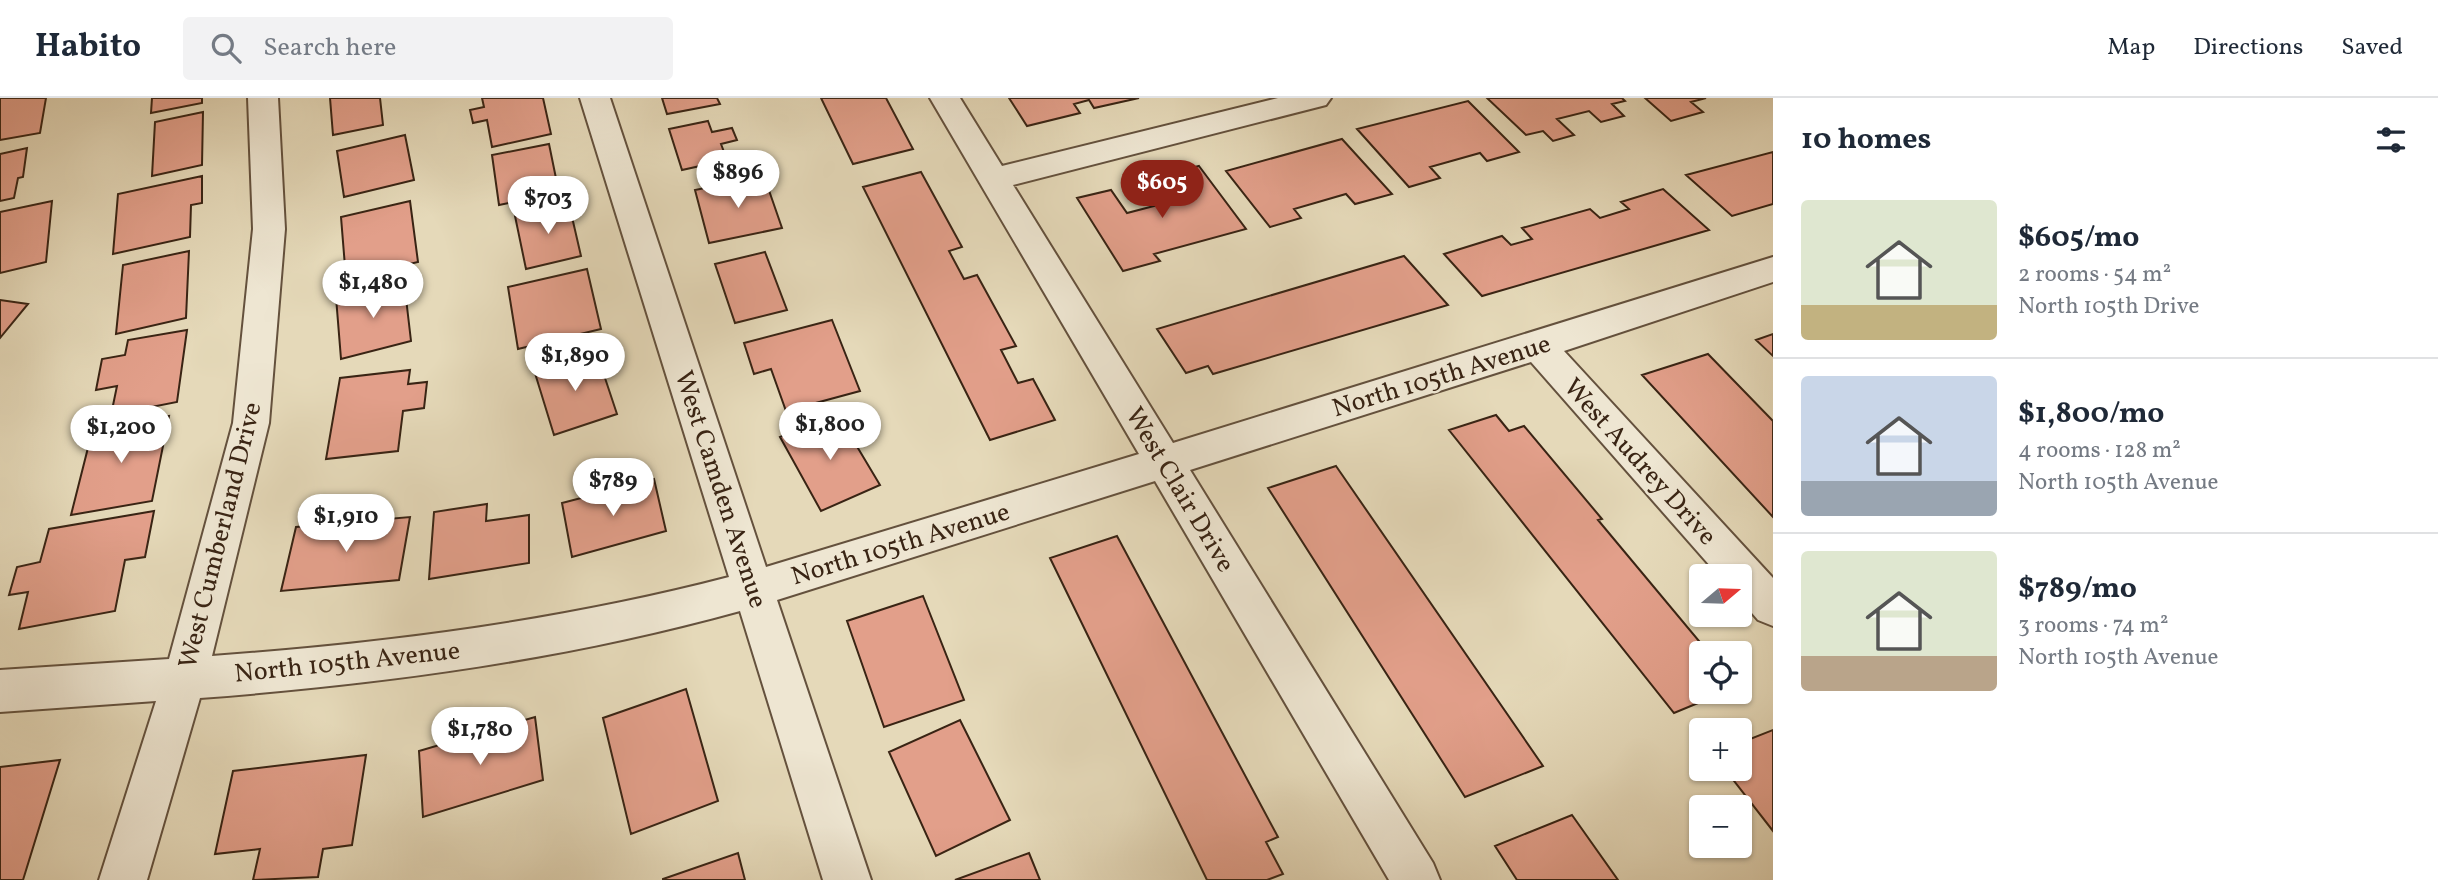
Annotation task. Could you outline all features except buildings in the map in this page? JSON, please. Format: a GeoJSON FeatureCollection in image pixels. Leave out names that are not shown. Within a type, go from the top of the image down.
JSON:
{"type":"FeatureCollection","features":[{"type":"Feature","properties":{"kind":"street","name":"West Cumberland Drive"},"geometry":{"type":"LineString","coordinates":[[123,880],[185,677],[251,424],[269,229],[263,98]]}},
{"type":"Feature","properties":{"kind":"street","name":"West Camden Avenue"},"geometry":{"type":"LineString","coordinates":[[595,98],[847,880]]}},
{"type":"Feature","properties":{"kind":"street","name":"West Clair Drive"},"geometry":{"type":"LineString","coordinates":[[945,98],[1416,880]]}},
{"type":"Feature","properties":{"kind":"street"},"geometry":{"type":"LineString","coordinates":[[993,179],[1316,98]]}},
{"type":"Feature","properties":{"kind":"street","name":"North 105th Avenue"},"geometry":{"type":"LineString","coordinates":[[0,691],[442,653],[606,625],[754,589],[1538,346],[1773,269]]}},
{"type":"Feature","properties":{"kind":"street","name":"West Audrey Drive"},"geometry":{"type":"LineString","coordinates":[[1538,346],[1773,607]]}}]}
